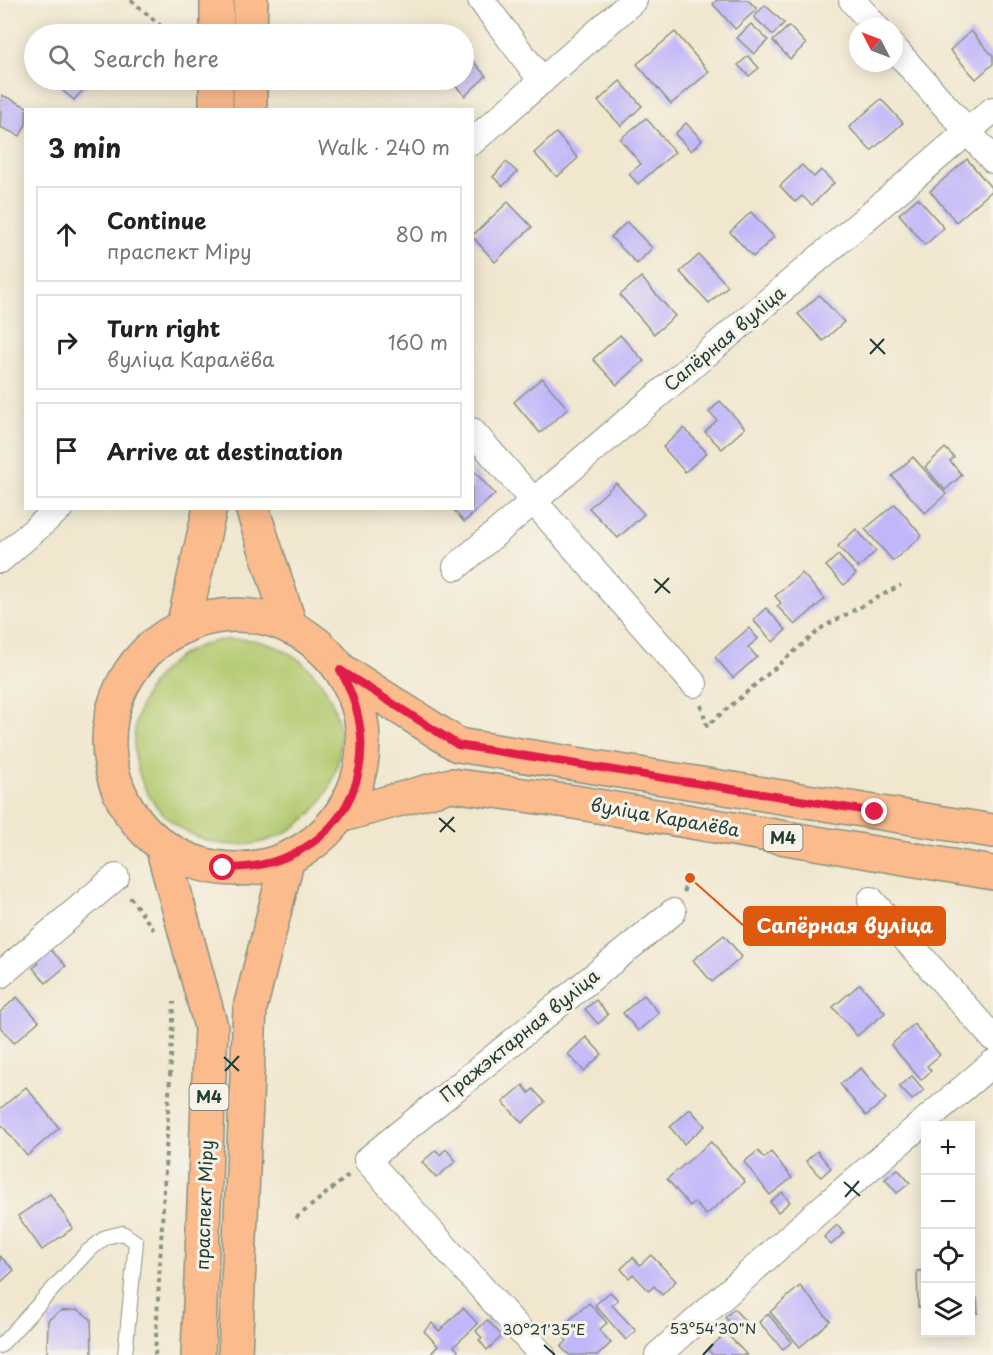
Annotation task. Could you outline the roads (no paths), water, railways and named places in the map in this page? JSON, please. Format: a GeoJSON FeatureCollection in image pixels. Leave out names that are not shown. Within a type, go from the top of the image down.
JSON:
{"type":"FeatureCollection","features":[{"type":"Feature","properties":{"kind":"main road"},"geometry":{"type":"LineString","coordinates":[[216,24],[217,0]]}},
{"type":"Feature","properties":{"kind":"main road"},"geometry":{"type":"LineString","coordinates":[[250,24],[251,0]]}},
{"type":"Feature","properties":{"kind":"main road"},"geometry":{"type":"LineString","coordinates":[[216,90],[216,108]]}},
{"type":"Feature","properties":{"kind":"main road"},"geometry":{"type":"LineString","coordinates":[[250,90],[250,108]]}},
{"type":"Feature","properties":{"kind":"main road"},"geometry":{"type":"LineString","coordinates":[[183,627],[210,510]]}},
{"type":"Feature","properties":{"kind":"main road"},"geometry":{"type":"LineString","coordinates":[[253,510],[291,628]]}},
{"type":"Feature","properties":{"kind":"main road","name":"праспект Міру"},"geometry":{"type":"LineString","coordinates":[[248,616],[291,628],[310,639],[340,670],[359,710],[363,732],[358,776],[339,816],[325,833],[288,858],[246,869],[223,868],[181,857],[162,846],[131,814],[120,795],[109,752],[114,708],[133,669],[164,638],[183,627],[204,619],[248,616]]}},
{"type":"Feature","properties":{"kind":"main road","name":"М4"},"geometry":{"type":"LineString","coordinates":[[340,670],[458,745],[993,831]]}},
{"type":"Feature","properties":{"kind":"main road","name":"вуліца Каралёва"},"geometry":{"type":"LineString","coordinates":[[339,816],[451,785],[574,802],[993,873]]}},
{"type":"Feature","properties":{"kind":"main road","name":"праспект Міру"},"geometry":{"type":"LineString","coordinates":[[162,846],[211,1026],[198,1355]]}},
{"type":"Feature","properties":{"kind":"main road","name":"праспект Міру"},"geometry":{"type":"LineString","coordinates":[[235,1355],[250,1008],[288,858]]}},
{"type":"Feature","properties":{"kind":"street"},"geometry":{"type":"LineString","coordinates":[[481,0],[542,81]]}},
{"type":"Feature","properties":{"kind":"street"},"geometry":{"type":"LineString","coordinates":[[474,140],[634,0]]}},
{"type":"Feature","properties":{"kind":"street"},"geometry":{"type":"LineString","coordinates":[[852,0],[868,18]]}},
{"type":"Feature","properties":{"kind":"street"},"geometry":{"type":"LineString","coordinates":[[903,58],[993,160]]}},
{"type":"Feature","properties":{"kind":"street","name":"Сапёрная вуліца"},"geometry":{"type":"LineString","coordinates":[[456,567],[993,110]]}},
{"type":"Feature","properties":{"kind":"street"},"geometry":{"type":"LineString","coordinates":[[474,433],[694,684]]}},
{"type":"Feature","properties":{"kind":"street"},"geometry":{"type":"LineString","coordinates":[[0,560],[58,510]]}},
{"type":"Feature","properties":{"kind":"street"},"geometry":{"type":"LineString","coordinates":[[0,975],[116,877]]}},
{"type":"Feature","properties":{"kind":"street"},"geometry":{"type":"LineString","coordinates":[[871,900],[993,1038]]}},
{"type":"Feature","properties":{"kind":"street","name":"Пражэктарная вуліца"},"geometry":{"type":"LineString","coordinates":[[542,1355],[367,1160],[673,912]]}},
{"type":"Feature","properties":{"kind":"street"},"geometry":{"type":"LineString","coordinates":[[658,1355],[812,1217],[993,1063]]}},
{"type":"Feature","properties":{"kind":"lane"},"geometry":{"type":"LineString","coordinates":[[0,1346],[87,1252],[106,1237],[123,1233],[136,1242],[125,1355]]}},
{"type":"Feature","properties":{"kind":"place","name":"Сапёрная вуліца"},"geometry":{"type":"Point","coordinates":[690,878]}}]}
